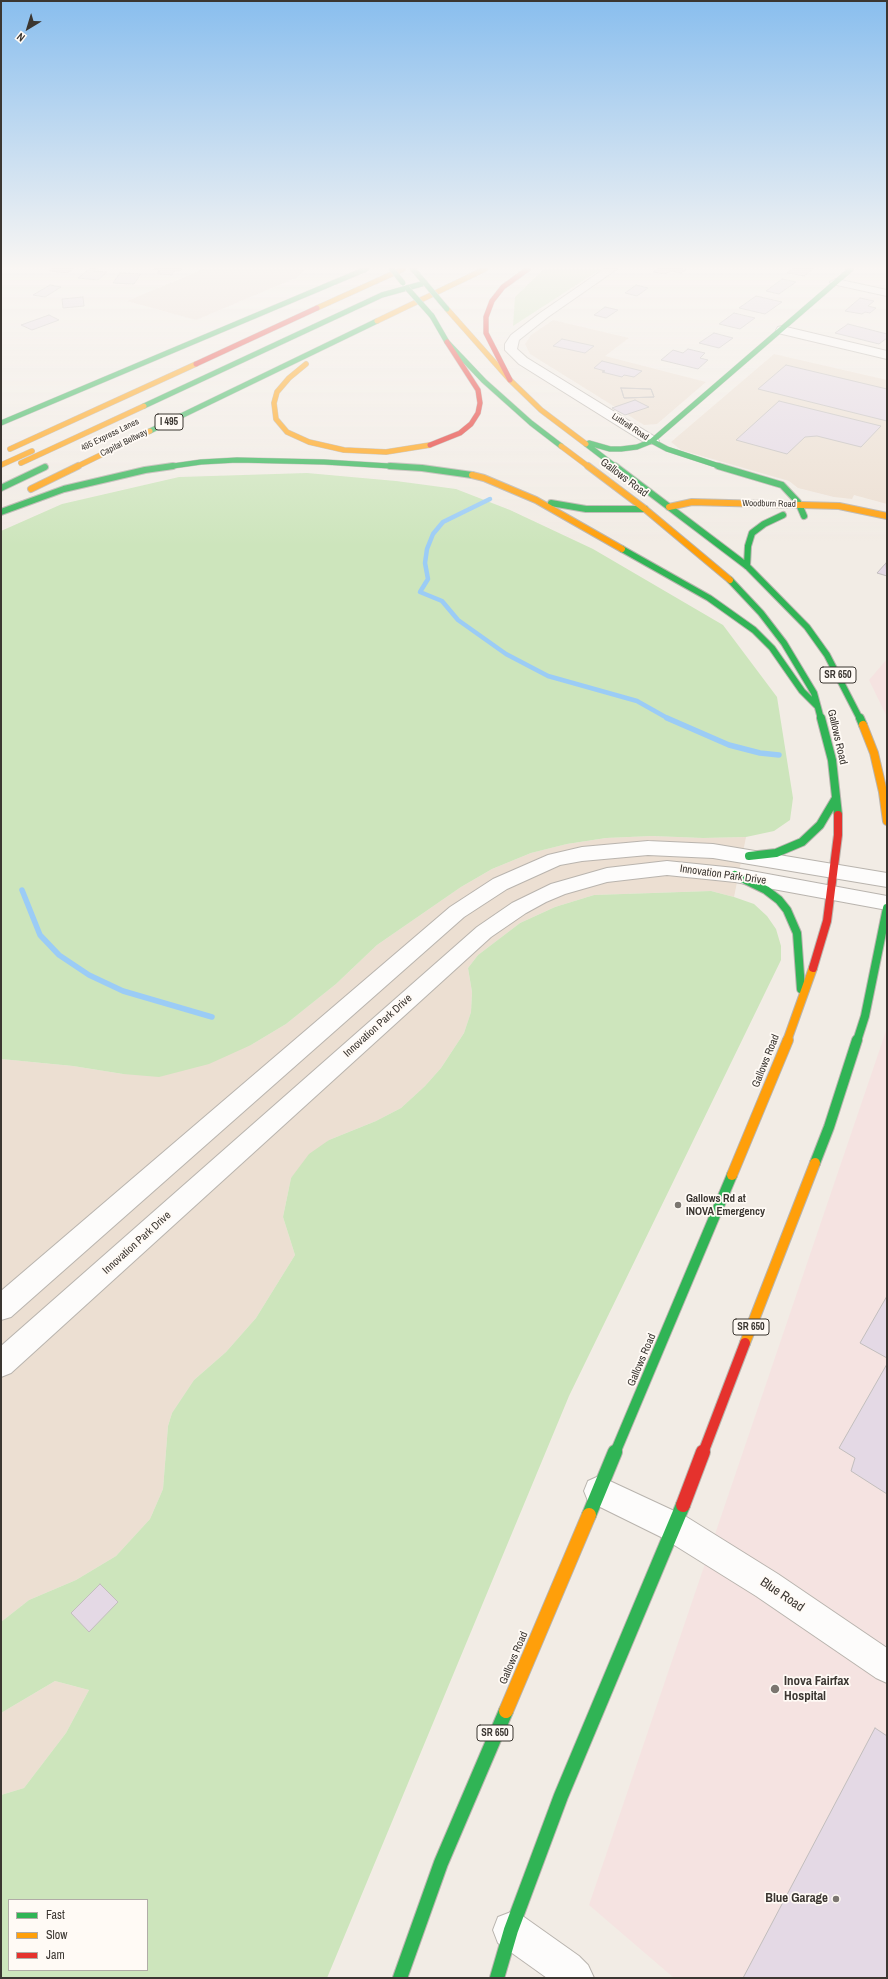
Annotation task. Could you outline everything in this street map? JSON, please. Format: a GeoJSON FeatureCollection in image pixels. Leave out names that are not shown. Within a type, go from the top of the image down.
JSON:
{"type":"FeatureCollection","features":[{"type":"Feature","properties":{"kind":"main road"},"geometry":{"type":"LineString","coordinates":[[118,363],[122,361]]}},
{"type":"Feature","properties":{"kind":"main road"},"geometry":{"type":"LineString","coordinates":[[1,423],[147,361]]}},
{"type":"Feature","properties":{"kind":"main road"},"geometry":{"type":"LineString","coordinates":[[161,366],[171,361]]}},
{"type":"Feature","properties":{"kind":"main road"},"geometry":{"type":"LineString","coordinates":[[1,453],[201,361]]}},
{"type":"Feature","properties":{"kind":"main road"},"geometry":{"type":"LineString","coordinates":[[1,465],[230,361]]}},
{"type":"Feature","properties":{"kind":"main road"},"geometry":{"type":"LineString","coordinates":[[1,473],[237,361]]}},
{"type":"Feature","properties":{"kind":"main road","name":"Capital Beltway"},"geometry":{"type":"LineString","coordinates":[[22,493],[295,361]]}},
{"type":"Feature","properties":{"kind":"main road"},"geometry":{"type":"LineString","coordinates":[[309,361],[282,384],[277,392],[274,403],[275,415],[281,426],[296,437],[324,447],[365,452],[412,449],[434,444],[460,433],[471,424],[478,412],[480,402],[478,390],[459,361]]}},
{"type":"Feature","properties":{"kind":"main road","name":"Gallows Road"},"geometry":{"type":"LineString","coordinates":[[400,1978],[441,1863],[775,1073],[802,1003],[827,922],[835,870],[838,835],[832,760],[814,693],[788,649],[760,613],[733,583],[704,557],[645,509],[520,414],[465,361]]}},
{"type":"Feature","properties":{"kind":"main road","name":"Gallows Road"},"geometry":{"type":"LineString","coordinates":[[493,361],[510,380],[541,410],[747,566],[807,627],[827,655],[862,721],[874,752],[883,792],[887,821]]}},
{"type":"Feature","properties":{"kind":"main road"},"geometry":{"type":"LineString","coordinates":[[500,361],[510,380]]}},
{"type":"Feature","properties":{"kind":"main road"},"geometry":{"type":"LineString","coordinates":[[640,457],[652,441],[745,361]]}},
{"type":"Feature","properties":{"kind":"main road"},"geometry":{"type":"LineString","coordinates":[[577,437],[610,449],[637,447],[652,441]]}},
{"type":"Feature","properties":{"kind":"main road","name":"Luttrell Road"},"geometry":{"type":"LineString","coordinates":[[652,441],[667,449],[695,459],[782,485],[799,505],[797,515]]}},
{"type":"Feature","properties":{"kind":"main road"},"geometry":{"type":"LineString","coordinates":[[1,512],[64,489],[145,470],[172,465],[237,460],[331,462],[422,468],[467,474],[484,478],[536,500],[709,598],[732,613],[754,630],[772,648],[788,669],[802,692],[817,706]]}},
{"type":"Feature","properties":{"kind":"main road"},"geometry":{"type":"LineString","coordinates":[[1,488],[51,464]]}},
{"type":"Feature","properties":{"kind":"main road"},"geometry":{"type":"LineString","coordinates":[[634,469],[635,480]]}},
{"type":"Feature","properties":{"kind":"main road","name":"Woodburn Road"},"geometry":{"type":"LineString","coordinates":[[536,500],[586,509],[645,509],[669,507],[692,502],[839,506],[887,516]]}},
{"type":"Feature","properties":{"kind":"main road","name":"Woodburn Road"},"geometry":{"type":"LineString","coordinates":[[669,507],[690,511]]}},
{"type":"Feature","properties":{"kind":"main road","name":"Woodburn Road"},"geometry":{"type":"LineString","coordinates":[[842,516],[869,513]]}},
{"type":"Feature","properties":{"kind":"main road","name":"Woodburn Road"},"geometry":{"type":"LineString","coordinates":[[760,515],[797,515]]}},
{"type":"Feature","properties":{"kind":"main road"},"geometry":{"type":"LineString","coordinates":[[747,566],[748,546],[752,533],[764,524],[797,515]]}},
{"type":"Feature","properties":{"kind":"main road"},"geometry":{"type":"LineString","coordinates":[[749,856],[776,853],[791,848],[802,842],[820,825],[836,798]]}},
{"type":"Feature","properties":{"kind":"main road"},"geometry":{"type":"LineString","coordinates":[[735,875],[766,890],[779,900],[794,922],[800,953],[802,1003]]}},
{"type":"Feature","properties":{"kind":"main road","name":"SR 650"},"geometry":{"type":"LineString","coordinates":[[497,1978],[511,1930],[561,1796],[674,1527],[829,1127],[865,1016],[887,908]]}},
{"type":"Feature","properties":{"kind":"street","name":"Luttrell Road"},"geometry":{"type":"LineString","coordinates":[[524,361],[652,441]]}},
{"type":"Feature","properties":{"kind":"street","name":"Innovation Park Drive"},"geometry":{"type":"LineString","coordinates":[[1,1308],[457,912],[500,884],[555,860],[582,854],[648,848],[703,850],[749,856],[887,880]]}},
{"type":"Feature","properties":{"kind":"street","name":"Innovation Park Drive"},"geometry":{"type":"LineString","coordinates":[[1,1364],[484,932],[519,908],[558,889],[607,875],[667,868],[735,875],[887,903]]}},
{"type":"Feature","properties":{"kind":"street","name":"Blue Road"},"geometry":{"type":"LineString","coordinates":[[599,1491],[674,1527],[766,1585],[887,1667]]}},
{"type":"Feature","properties":{"kind":"street"},"geometry":{"type":"LineString","coordinates":[[511,1930],[575,1978]]}},
{"type":"Feature","properties":{"kind":"shaded area"},"geometry":{"type":"Polygon","coordinates":[[[542,361],[626,361],[706,382],[657,424],[644,425],[542,361]]]}},
{"type":"Feature","properties":{"kind":"shaded area"},"geometry":{"type":"Polygon","coordinates":[[[765,361],[806,361],[887,380],[887,504],[854,495],[852,499],[834,497],[798,488],[789,481],[681,450],[671,442],[765,361]]]}},
{"type":"Feature","properties":{"kind":"shaded area"},"geometry":{"type":"Polygon","coordinates":[[[887,659],[887,717],[869,680],[887,659]]]}},
{"type":"Feature","properties":{"kind":"shaded area"},"geometry":{"type":"Polygon","coordinates":[[[652,836],[703,838],[746,837],[734,897],[711,891],[594,895],[555,907],[520,923],[478,955],[468,968],[472,992],[471,1012],[464,1033],[441,1068],[425,1086],[401,1108],[376,1121],[329,1140],[291,1178],[283,1217],[295,1255],[256,1318],[226,1352],[194,1380],[172,1413],[168,1426],[163,1489],[150,1519],[116,1556],[76,1580],[29,1600],[1,1622],[1,1059],[73,1066],[123,1074],[251,1045],[286,1024],[336,984],[377,945],[461,887],[492,869],[531,853],[567,844],[606,838],[652,836]]]}},
{"type":"Feature","properties":{"kind":"shaded area","name":"Inova Fairfax Hospital"},"geometry":{"type":"Polygon","coordinates":[[[887,1028],[887,1978],[674,1978],[589,1905],[887,1028]]]}},
{"type":"Feature","properties":{"kind":"shaded area"},"geometry":{"type":"Polygon","coordinates":[[[55,1681],[89,1690],[66,1733],[24,1788],[1,1795],[1,1713],[55,1681]]]}},
{"type":"Feature","properties":{"kind":"green space"},"geometry":{"type":"Polygon","coordinates":[[[307,473],[396,481],[456,489],[510,510],[593,549],[723,625],[777,697],[793,798],[790,820],[774,831],[746,837],[703,838],[652,836],[606,838],[567,844],[531,853],[492,869],[461,887],[377,945],[336,984],[286,1024],[251,1045],[209,1064],[159,1077],[1,1059],[1,531],[62,504],[179,477],[307,473]]]}},
{"type":"Feature","properties":{"kind":"green space"},"geometry":{"type":"Polygon","coordinates":[[[711,891],[754,904],[767,916],[776,929],[781,946],[781,960],[569,1396],[327,1978],[1,1978],[1,1795],[24,1788],[66,1733],[89,1690],[55,1681],[1,1713],[1,1622],[29,1600],[76,1580],[116,1556],[150,1519],[163,1489],[168,1426],[172,1413],[194,1380],[226,1352],[256,1318],[295,1255],[283,1217],[291,1178],[309,1154],[329,1140],[376,1121],[401,1108],[425,1086],[441,1068],[464,1033],[471,1012],[472,992],[468,968],[478,955],[520,923],[555,907],[594,895],[711,891]]]}},
{"type":"Feature","properties":{"kind":"building"},"geometry":{"type":"Polygon","coordinates":[[[603,361],[642,371],[634,377],[624,375],[622,377],[602,372],[605,371],[594,368],[603,361]]]}},
{"type":"Feature","properties":{"kind":"building"},"geometry":{"type":"Polygon","coordinates":[[[667,361],[706,361],[698,369],[667,361]]]}},
{"type":"Feature","properties":{"kind":"building"},"geometry":{"type":"Polygon","coordinates":[[[786,365],[887,389],[887,421],[758,389],[786,365]]]}},
{"type":"Feature","properties":{"kind":"building"},"geometry":{"type":"Polygon","coordinates":[[[621,388],[651,389],[654,397],[624,398],[621,388]]]}},
{"type":"Feature","properties":{"kind":"building"},"geometry":{"type":"Polygon","coordinates":[[[621,388],[651,389],[654,397],[624,398],[621,388]]]}},
{"type":"Feature","properties":{"kind":"building"},"geometry":{"type":"Polygon","coordinates":[[[635,400],[649,407],[625,415],[612,408],[635,400]]]}},
{"type":"Feature","properties":{"kind":"building"},"geometry":{"type":"Polygon","coordinates":[[[779,401],[881,426],[861,447],[817,436],[805,437],[787,454],[736,440],[779,401]]]}},
{"type":"Feature","properties":{"kind":"building"},"geometry":{"type":"Polygon","coordinates":[[[886,563],[887,576],[877,573],[886,563]]]}},
{"type":"Feature","properties":{"kind":"building"},"geometry":{"type":"Polygon","coordinates":[[[887,1296],[887,1358],[860,1343],[887,1296]]]}},
{"type":"Feature","properties":{"kind":"building"},"geometry":{"type":"Polygon","coordinates":[[[887,1364],[887,1494],[851,1471],[855,1458],[839,1448],[887,1364]]]}},
{"type":"Feature","properties":{"kind":"building"},"geometry":{"type":"Polygon","coordinates":[[[100,1584],[118,1602],[89,1632],[71,1613],[100,1584]]]}},
{"type":"Feature","properties":{"kind":"building","name":"Blue Garage"},"geometry":{"type":"Polygon","coordinates":[[[875,1728],[887,1736],[887,1978],[743,1978],[875,1728]]]}},
{"type":"Feature","properties":{"kind":"waterway"},"geometry":{"type":"LineString","coordinates":[[490,499],[443,522],[433,534],[427,549],[425,563],[428,579],[420,592],[442,601],[458,620],[506,654],[548,676],[637,701],[668,718]]}},
{"type":"Feature","properties":{"kind":"waterway"},"geometry":{"type":"LineString","coordinates":[[668,718],[729,745],[760,753],[779,755]]}},
{"type":"Feature","properties":{"kind":"waterway"},"geometry":{"type":"LineString","coordinates":[[22,890],[40,935],[59,955],[89,975],[123,991],[212,1017]]}},
{"type":"Feature","properties":{"kind":"traffic: fast"},"geometry":{"type":"LineString","coordinates":[[1,423],[147,361]]}},
{"type":"Feature","properties":{"kind":"traffic: fast"},"geometry":{"type":"LineString","coordinates":[[144,406],[240,361]]}},
{"type":"Feature","properties":{"kind":"traffic: fast"},"geometry":{"type":"LineString","coordinates":[[150,431],[294,361]]}},
{"type":"Feature","properties":{"kind":"traffic: fast"},"geometry":{"type":"LineString","coordinates":[[465,361],[484,381],[531,423],[561,446]]}},
{"type":"Feature","properties":{"kind":"traffic: fast"},"geometry":{"type":"LineString","coordinates":[[744,361],[652,441],[667,449],[695,459],[782,485],[798,502],[804,516]]}},
{"type":"Feature","properties":{"kind":"traffic: fast"},"geometry":{"type":"LineString","coordinates":[[589,443],[610,449],[621,449],[637,447],[652,441]]}},
{"type":"Feature","properties":{"kind":"traffic: fast"},"geometry":{"type":"LineString","coordinates":[[586,444],[747,566],[807,627],[827,655],[863,725]]}},
{"type":"Feature","properties":{"kind":"traffic: fast"},"geometry":{"type":"LineString","coordinates":[[1,512],[64,489],[103,479],[145,470],[201,462],[237,460],[324,462],[422,468],[472,475]]}},
{"type":"Feature","properties":{"kind":"traffic: fast"},"geometry":{"type":"LineString","coordinates":[[1,488],[45,467]]}},
{"type":"Feature","properties":{"kind":"traffic: fast"},"geometry":{"type":"LineString","coordinates":[[551,503],[586,509],[645,509]]}},
{"type":"Feature","properties":{"kind":"traffic: fast"},"geometry":{"type":"LineString","coordinates":[[747,566],[748,546],[752,533],[764,524],[783,515]]}},
{"type":"Feature","properties":{"kind":"traffic: fast"},"geometry":{"type":"LineString","coordinates":[[622,549],[709,598],[754,630],[772,648],[802,691],[817,706]]}},
{"type":"Feature","properties":{"kind":"traffic: fast"},"geometry":{"type":"LineString","coordinates":[[730,580],[761,613],[784,643],[814,693],[832,760],[838,815]]}},
{"type":"Feature","properties":{"kind":"traffic: fast"},"geometry":{"type":"LineString","coordinates":[[749,856],[776,853],[802,842],[820,825],[836,798]]}},
{"type":"Feature","properties":{"kind":"traffic: fast"},"geometry":{"type":"LineString","coordinates":[[735,875],[766,890],[779,900],[787,910],[797,933],[801,989]]}},
{"type":"Feature","properties":{"kind":"traffic: fast"},"geometry":{"type":"LineString","coordinates":[[815,1163],[829,1127],[865,1016],[887,908]]}},
{"type":"Feature","properties":{"kind":"traffic: fast"},"geometry":{"type":"LineString","coordinates":[[589,1515],[732,1175]]}},
{"type":"Feature","properties":{"kind":"traffic: fast"},"geometry":{"type":"LineString","coordinates":[[497,1978],[511,1930],[561,1796],[683,1505]]}},
{"type":"Feature","properties":{"kind":"traffic: fast"},"geometry":{"type":"LineString","coordinates":[[400,1978],[441,1863],[506,1711]]}},
{"type":"Feature","properties":{"kind":"traffic: slow"},"geometry":{"type":"LineString","coordinates":[[493,361],[510,380],[541,410],[586,444]]}},
{"type":"Feature","properties":{"kind":"traffic: slow"},"geometry":{"type":"LineString","coordinates":[[10,449],[196,364]]}},
{"type":"Feature","properties":{"kind":"traffic: slow"},"geometry":{"type":"LineString","coordinates":[[306,364],[289,378],[277,392],[274,403],[276,419],[287,432],[309,442],[344,450],[386,452],[430,445]]}},
{"type":"Feature","properties":{"kind":"traffic: slow"},"geometry":{"type":"LineString","coordinates":[[21,463],[144,406]]}},
{"type":"Feature","properties":{"kind":"traffic: slow"},"geometry":{"type":"LineString","coordinates":[[31,489],[150,431]]}},
{"type":"Feature","properties":{"kind":"traffic: slow"},"geometry":{"type":"LineString","coordinates":[[561,446],[645,509],[730,580]]}},
{"type":"Feature","properties":{"kind":"traffic: slow"},"geometry":{"type":"LineString","coordinates":[[1,465],[32,451]]}},
{"type":"Feature","properties":{"kind":"traffic: slow"},"geometry":{"type":"LineString","coordinates":[[472,475],[484,478],[536,500],[622,549]]}},
{"type":"Feature","properties":{"kind":"traffic: slow"},"geometry":{"type":"LineString","coordinates":[[669,507],[692,502],[839,506],[887,516]]}},
{"type":"Feature","properties":{"kind":"traffic: slow"},"geometry":{"type":"LineString","coordinates":[[863,725],[874,753],[883,792],[887,821]]}},
{"type":"Feature","properties":{"kind":"traffic: slow"},"geometry":{"type":"LineString","coordinates":[[732,1175],[775,1073],[802,1003],[813,968]]}},
{"type":"Feature","properties":{"kind":"traffic: slow"},"geometry":{"type":"LineString","coordinates":[[745,1343],[815,1163]]}},
{"type":"Feature","properties":{"kind":"traffic: slow"},"geometry":{"type":"LineString","coordinates":[[506,1711],[589,1515]]}},
{"type":"Feature","properties":{"kind":"traffic: jam"},"geometry":{"type":"LineString","coordinates":[[196,364],[202,361]]}},
{"type":"Feature","properties":{"kind":"traffic: jam"},"geometry":{"type":"LineString","coordinates":[[430,445],[460,433],[471,424],[478,413],[480,403],[478,390],[459,361]]}},
{"type":"Feature","properties":{"kind":"traffic: jam"},"geometry":{"type":"LineString","coordinates":[[500,361],[510,380]]}},
{"type":"Feature","properties":{"kind":"traffic: jam"},"geometry":{"type":"LineString","coordinates":[[813,968],[827,921],[838,835],[838,815]]}},
{"type":"Feature","properties":{"kind":"traffic: jam"},"geometry":{"type":"LineString","coordinates":[[683,1505],[745,1343]]}},
{"type":"Feature","properties":{"kind":"place","name":"Gallows Rd at INOVA Emergency"},"geometry":{"type":"Point","coordinates":[678,1205]}},
{"type":"Feature","properties":{"kind":"place","name":"Inova Fairfax Hospital"},"geometry":{"type":"Point","coordinates":[775,1689]}},
{"type":"Feature","properties":{"kind":"place","name":"Blue Garage"},"geometry":{"type":"Point","coordinates":[836,1899]}}]}
